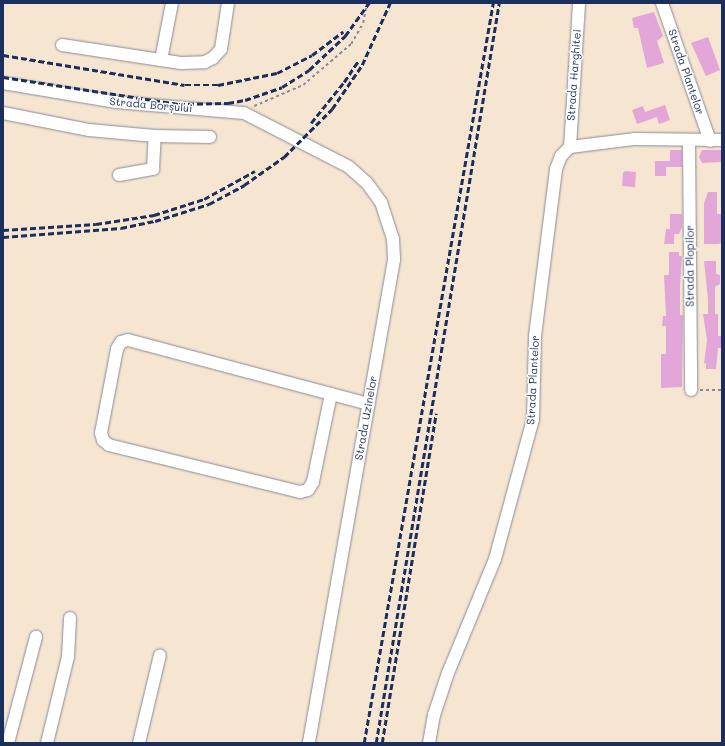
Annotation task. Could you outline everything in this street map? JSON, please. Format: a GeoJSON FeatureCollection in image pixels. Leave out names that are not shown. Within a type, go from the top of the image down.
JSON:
{"type":"FeatureCollection","features":[{"type":"Feature","properties":{"kind":"street"},"geometry":{"type":"LineString","coordinates":[[161,60],[172,3]]}},
{"type":"Feature","properties":{"kind":"street"},"geometry":{"type":"LineString","coordinates":[[62,45],[194,64],[213,58],[221,49],[228,3]]}},
{"type":"Feature","properties":{"kind":"street","name":"Strada Harghitei"},"geometry":{"type":"LineString","coordinates":[[570,147],[579,3]]}},
{"type":"Feature","properties":{"kind":"street","name":"Strada Plantelor"},"geometry":{"type":"LineString","coordinates":[[429,743],[434,715],[448,673],[495,559],[533,419],[535,336],[556,169],[561,156],[570,147],[634,139],[689,141],[716,140],[662,3]]}},
{"type":"Feature","properties":{"kind":"street","name":"Strada Borșului"},"geometry":{"type":"LineString","coordinates":[[3,83],[116,102],[244,113],[295,139]]}},
{"type":"Feature","properties":{"kind":"street"},"geometry":{"type":"LineString","coordinates":[[3,113],[90,130],[154,136],[210,137]]}},
{"type":"Feature","properties":{"kind":"street"},"geometry":{"type":"LineString","coordinates":[[119,175],[153,169],[154,136]]}},
{"type":"Feature","properties":{"kind":"street","name":"Strada Uzinelor"},"geometry":{"type":"LineString","coordinates":[[295,139],[349,167],[368,183],[381,202],[388,218],[394,260],[308,743]]}},
{"type":"Feature","properties":{"kind":"street","name":"Strada Plopilor"},"geometry":{"type":"LineString","coordinates":[[689,141],[691,390]]}},
{"type":"Feature","properties":{"kind":"street"},"geometry":{"type":"LineString","coordinates":[[331,394],[314,482],[308,490],[300,492],[109,445],[103,440],[101,433],[117,349],[121,342],[128,340],[369,404]]}},
{"type":"Feature","properties":{"kind":"street"},"geometry":{"type":"LineString","coordinates":[[47,743],[68,657],[70,618]]}},
{"type":"Feature","properties":{"kind":"street"},"geometry":{"type":"LineString","coordinates":[[8,743],[36,637]]}},
{"type":"Feature","properties":{"kind":"street"},"geometry":{"type":"LineString","coordinates":[[139,743],[160,655]]}},
{"type":"Feature","properties":{"kind":"path"},"geometry":{"type":"LineString","coordinates":[[244,113],[262,101],[303,85],[350,44],[363,23],[367,3]]}},
{"type":"Feature","properties":{"kind":"path"},"geometry":{"type":"LineString","coordinates":[[691,390],[722,390]]}},
{"type":"Feature","properties":{"kind":"building"},"geometry":{"type":"Polygon","coordinates":[[[654,12],[663,36],[657,41],[664,63],[647,68],[638,28],[634,28],[632,18],[654,12]]]}},
{"type":"Feature","properties":{"kind":"building"},"geometry":{"type":"Polygon","coordinates":[[[708,37],[720,70],[706,76],[691,43],[708,37]]]}},
{"type":"Feature","properties":{"kind":"building"},"geometry":{"type":"Polygon","coordinates":[[[665,105],[670,120],[659,124],[657,117],[637,124],[632,110],[643,106],[645,112],[665,105]]]}},
{"type":"Feature","properties":{"kind":"building"},"geometry":{"type":"Polygon","coordinates":[[[670,150],[682,150],[682,167],[666,167],[666,176],[655,176],[655,161],[670,161],[670,150]]]}},
{"type":"Feature","properties":{"kind":"building"},"geometry":{"type":"Polygon","coordinates":[[[702,150],[722,150],[722,162],[702,163],[699,157],[702,150]]]}},
{"type":"Feature","properties":{"kind":"building"},"geometry":{"type":"Polygon","coordinates":[[[625,171],[636,172],[635,187],[622,186],[623,173],[625,171]]]}},
{"type":"Feature","properties":{"kind":"building"},"geometry":{"type":"Polygon","coordinates":[[[708,192],[717,192],[717,214],[722,214],[722,243],[718,244],[704,244],[704,203],[708,192]]]}},
{"type":"Feature","properties":{"kind":"building"},"geometry":{"type":"Polygon","coordinates":[[[670,214],[682,214],[682,227],[679,234],[674,234],[674,244],[664,244],[666,229],[670,229],[670,214]]]}},
{"type":"Feature","properties":{"kind":"building"},"geometry":{"type":"Polygon","coordinates":[[[669,252],[679,252],[679,256],[682,256],[680,315],[683,315],[682,387],[661,388],[661,354],[666,354],[666,326],[662,326],[663,316],[666,316],[664,275],[669,275],[669,252]]]}},
{"type":"Feature","properties":{"kind":"building"},"geometry":{"type":"Polygon","coordinates":[[[704,261],[716,261],[716,274],[720,275],[720,284],[715,287],[715,314],[718,314],[718,336],[722,336],[722,348],[718,348],[716,369],[706,369],[706,363],[704,364],[707,340],[703,314],[708,314],[708,300],[704,261]]]}},
{"type":"Feature","properties":{"kind":"railway"},"geometry":{"type":"LineString","coordinates":[[3,77],[179,104],[228,103],[245,100],[282,87],[309,70],[345,36],[369,3]]}},
{"type":"Feature","properties":{"kind":"railway"},"geometry":{"type":"LineString","coordinates":[[3,237],[121,228],[155,221],[209,204],[244,185],[284,157],[332,109],[362,65],[390,3]]}},
{"type":"Feature","properties":{"kind":"railway"},"geometry":{"type":"LineString","coordinates":[[364,743],[493,3]]}},
{"type":"Feature","properties":{"kind":"railway"},"geometry":{"type":"LineString","coordinates":[[376,743],[499,3]]}},
{"type":"Feature","properties":{"kind":"railway"},"geometry":{"type":"LineString","coordinates":[[3,55],[185,85],[218,85],[277,73],[312,55],[343,32]]}},
{"type":"Feature","properties":{"kind":"railway"},"geometry":{"type":"LineString","coordinates":[[311,123],[344,82],[358,61]]}},
{"type":"Feature","properties":{"kind":"railway"},"geometry":{"type":"LineString","coordinates":[[3,230],[96,224],[154,215],[204,199],[255,171]]}},
{"type":"Feature","properties":{"kind":"railway"},"geometry":{"type":"LineString","coordinates":[[382,743],[436,413]]}}]}
